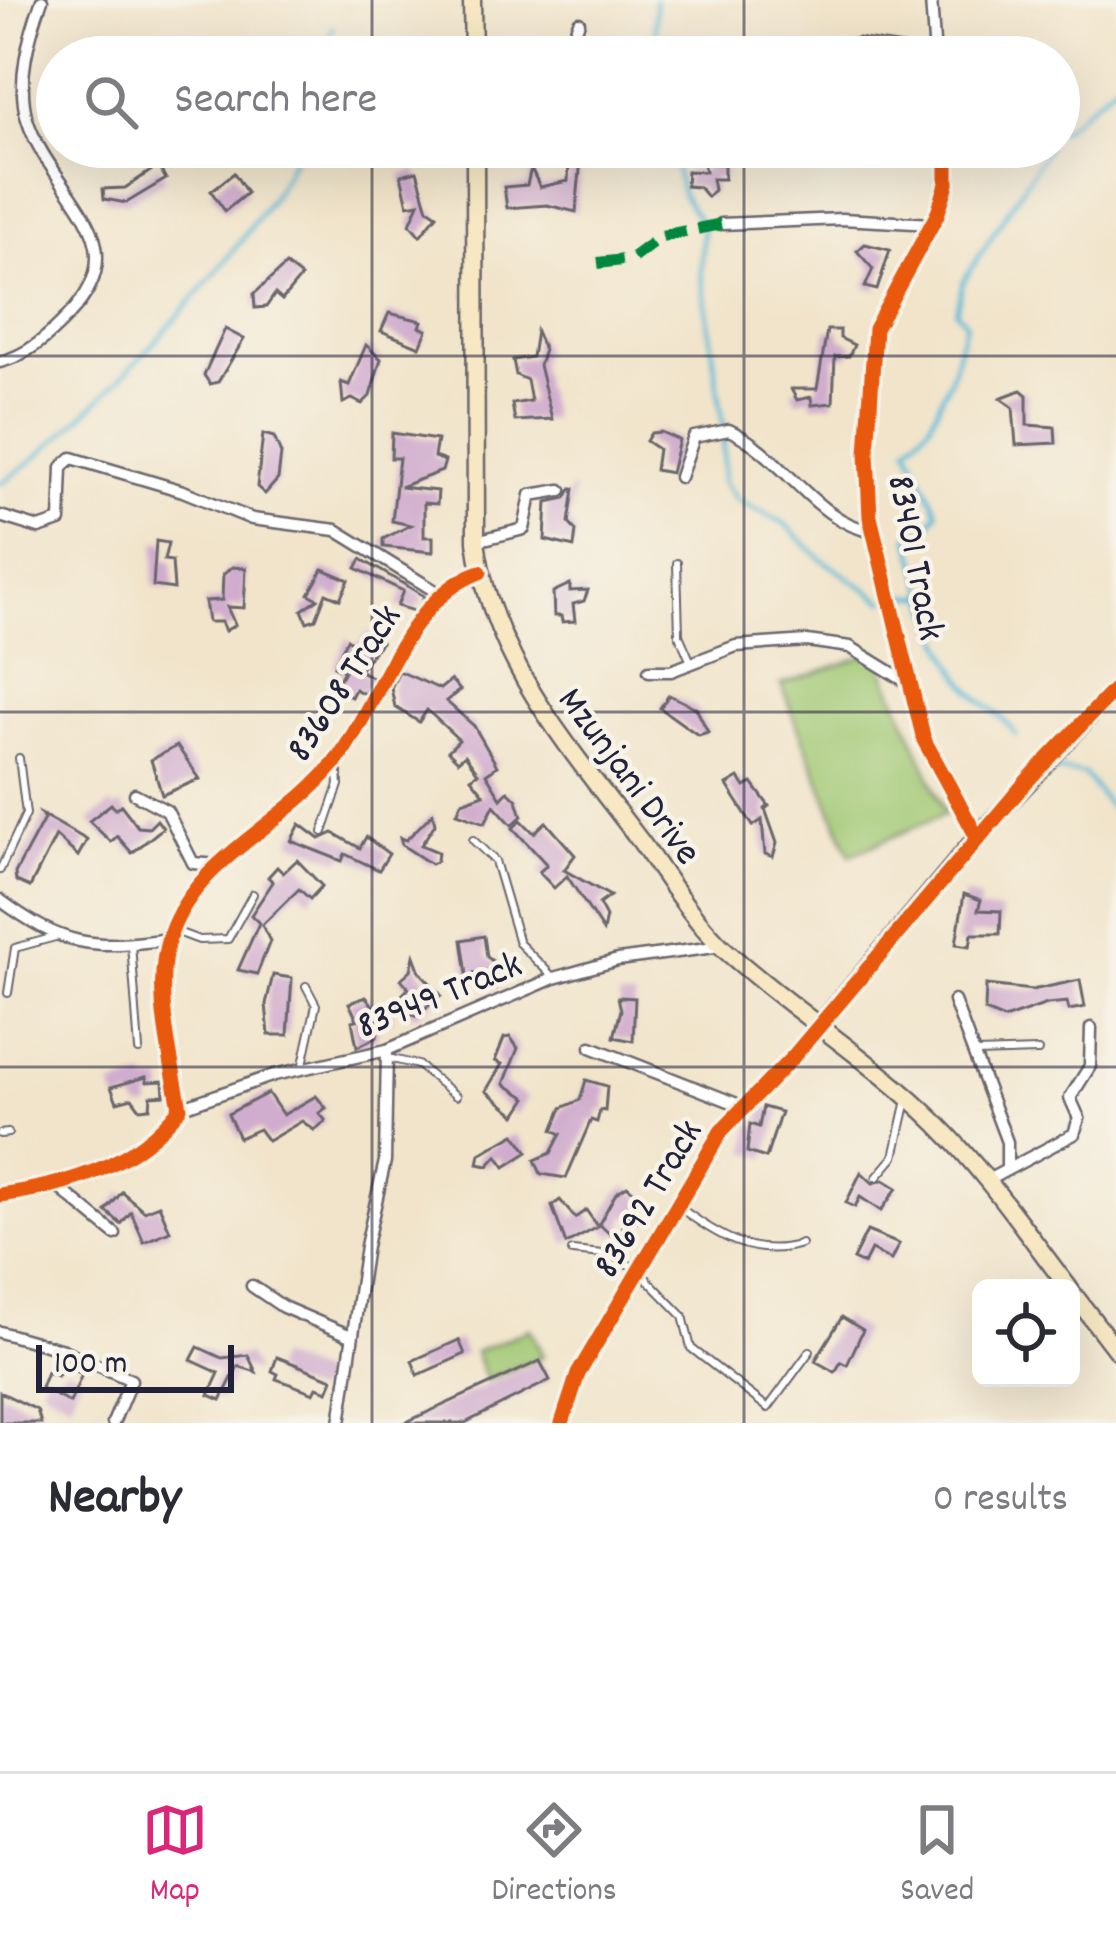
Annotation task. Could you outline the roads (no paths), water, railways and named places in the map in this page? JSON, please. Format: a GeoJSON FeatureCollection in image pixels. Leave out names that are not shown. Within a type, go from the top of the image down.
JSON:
{"type":"FeatureCollection","features":[{"type":"Feature","properties":{"kind":"main road"},"geometry":{"type":"LineString","coordinates":[[472,0],[473,36]]}},
{"type":"Feature","properties":{"kind":"main road","name":"Mzunjani Drive"},"geometry":{"type":"LineString","coordinates":[[475,168],[476,541],[480,572],[510,657],[532,695],[722,946],[817,1028],[908,1096],[988,1180],[1062,1279]]}},
{"type":"Feature","properties":{"kind":"main road"},"geometry":{"type":"LineString","coordinates":[[817,1028],[977,837],[1116,688]]}},
{"type":"Feature","properties":{"kind":"main road","name":"Mzunjani Drive"},"geometry":{"type":"LineString","coordinates":[[1080,1303],[1116,1350]]}},
{"type":"Feature","properties":{"kind":"street"},"geometry":{"type":"LineString","coordinates":[[36,134],[26,116],[25,65],[42,0]]}},
{"type":"Feature","properties":{"kind":"street"},"geometry":{"type":"LineString","coordinates":[[931,0],[934,36]]}},
{"type":"Feature","properties":{"kind":"street"},"geometry":{"type":"LineString","coordinates":[[573,36],[580,22]]}},
{"type":"Feature","properties":{"kind":"street"},"geometry":{"type":"LineString","coordinates":[[0,362],[30,350],[65,319],[88,293],[100,269],[92,233],[55,168]]}},
{"type":"Feature","properties":{"kind":"street","name":"83401 Track"},"geometry":{"type":"LineString","coordinates":[[946,168],[932,224],[880,313],[873,338],[867,452],[874,532],[910,684],[932,760],[977,837]]}},
{"type":"Feature","properties":{"kind":"street"},"geometry":{"type":"LineString","coordinates":[[721,224],[842,219],[932,224]]}},
{"type":"Feature","properties":{"kind":"street"},"geometry":{"type":"LineString","coordinates":[[680,477],[694,437],[729,430],[775,461],[842,524],[874,532]]}},
{"type":"Feature","properties":{"kind":"street"},"geometry":{"type":"LineString","coordinates":[[0,516],[39,528],[60,521],[62,467],[72,458],[252,519],[336,530],[440,594]]}},
{"type":"Feature","properties":{"kind":"street"},"geometry":{"type":"LineString","coordinates":[[476,541],[517,534],[524,529],[531,496],[561,490]]}},
{"type":"Feature","properties":{"kind":"street","name":"83608 Track"},"geometry":{"type":"LineString","coordinates":[[170,935],[219,865],[337,760],[440,594],[480,572]]}},
{"type":"Feature","properties":{"kind":"street"},"geometry":{"type":"LineString","coordinates":[[649,671],[670,671],[690,660],[758,643],[830,644],[866,653],[910,684]]}},
{"type":"Feature","properties":{"kind":"street"},"geometry":{"type":"LineString","coordinates":[[135,794],[167,812],[193,863],[219,865]]}},
{"type":"Feature","properties":{"kind":"street"},"geometry":{"type":"LineString","coordinates":[[0,901],[55,938],[83,945],[131,944],[170,935],[165,1002],[180,1108],[132,1155],[58,1187],[0,1195]]}},
{"type":"Feature","properties":{"kind":"street","name":"83949 Track"},"geometry":{"type":"LineString","coordinates":[[180,1108],[302,1069],[388,1054],[554,978],[618,960],[722,946]]}},
{"type":"Feature","properties":{"kind":"street"},"geometry":{"type":"LineString","coordinates":[[954,1001],[1007,1142],[1007,1169]]}},
{"type":"Feature","properties":{"kind":"street","name":"83692 Track"},"geometry":{"type":"LineString","coordinates":[[562,1423],[578,1374],[722,1130],[817,1028]]}},
{"type":"Feature","properties":{"kind":"street"},"geometry":{"type":"LineString","coordinates":[[988,1180],[1063,1143],[1077,1130],[1079,1118],[1070,1098],[1090,1066],[1091,1028]]}},
{"type":"Feature","properties":{"kind":"street"},"geometry":{"type":"LineString","coordinates":[[592,1047],[742,1106]]}},
{"type":"Feature","properties":{"kind":"street"},"geometry":{"type":"LineString","coordinates":[[340,1423],[351,1336],[385,1160],[388,1054]]}},
{"type":"Feature","properties":{"kind":"street"},"geometry":{"type":"LineString","coordinates":[[58,1187],[115,1234]]}},
{"type":"Feature","properties":{"kind":"street"},"geometry":{"type":"LineString","coordinates":[[252,1286],[283,1307],[351,1336]]}},
{"type":"Feature","properties":{"kind":"street"},"geometry":{"type":"LineString","coordinates":[[0,1332],[63,1350],[131,1380],[113,1423]]}},
{"type":"Feature","properties":{"kind":"lane"},"geometry":{"type":"LineString","coordinates":[[677,562],[679,635],[690,660]]}},
{"type":"Feature","properties":{"kind":"lane"},"geometry":{"type":"LineString","coordinates":[[0,870],[26,814],[19,758]]}},
{"type":"Feature","properties":{"kind":"lane"},"geometry":{"type":"LineString","coordinates":[[323,832],[339,785],[337,760]]}},
{"type":"Feature","properties":{"kind":"lane"},"geometry":{"type":"LineString","coordinates":[[473,840],[495,861],[519,943],[554,978]]}},
{"type":"Feature","properties":{"kind":"lane"},"geometry":{"type":"LineString","coordinates":[[170,935],[232,938],[253,894]]}},
{"type":"Feature","properties":{"kind":"lane"},"geometry":{"type":"LineString","coordinates":[[8,993],[15,948],[55,938]]}},
{"type":"Feature","properties":{"kind":"lane"},"geometry":{"type":"LineString","coordinates":[[131,944],[139,1050]]}},
{"type":"Feature","properties":{"kind":"lane"},"geometry":{"type":"LineString","coordinates":[[302,1069],[316,1005],[306,986]]}},
{"type":"Feature","properties":{"kind":"lane"},"geometry":{"type":"LineString","coordinates":[[972,1055],[981,1049],[1038,1051]]}},
{"type":"Feature","properties":{"kind":"lane"},"geometry":{"type":"LineString","coordinates":[[388,1054],[418,1066],[457,1096]]}},
{"type":"Feature","properties":{"kind":"lane"},"geometry":{"type":"LineString","coordinates":[[878,1177],[894,1157],[908,1096]]}},
{"type":"Feature","properties":{"kind":"lane"},"geometry":{"type":"LineString","coordinates":[[679,1208],[710,1231],[747,1246],[770,1251],[801,1244]]}},
{"type":"Feature","properties":{"kind":"lane"},"geometry":{"type":"LineString","coordinates":[[572,1251],[613,1255],[638,1271],[683,1316],[691,1348],[768,1408],[810,1351]]}},
{"type":"Feature","properties":{"kind":"waterway"},"geometry":{"type":"LineString","coordinates":[[655,0],[656,36]]}},
{"type":"Feature","properties":{"kind":"waterway"},"geometry":{"type":"LineString","coordinates":[[331,36],[333,28]]}},
{"type":"Feature","properties":{"kind":"waterway"},"geometry":{"type":"LineString","coordinates":[[1080,114],[1116,83]]}},
{"type":"Feature","properties":{"kind":"waterway"},"geometry":{"type":"LineString","coordinates":[[0,483],[73,425],[167,328],[252,226],[287,168]]}},
{"type":"Feature","properties":{"kind":"waterway"},"geometry":{"type":"LineString","coordinates":[[675,168],[682,194],[703,226],[701,270],[724,430],[723,482],[737,500],[784,523],[821,559],[884,601]]}},
{"type":"Feature","properties":{"kind":"waterway"},"geometry":{"type":"LineString","coordinates":[[1016,735],[969,688],[940,635],[909,537],[914,530],[925,532],[938,512],[908,447],[930,424],[950,379],[966,322],[956,311],[963,282],[1035,168]]}},
{"type":"Feature","properties":{"kind":"waterway"},"geometry":{"type":"LineString","coordinates":[[903,596],[927,596]]}},
{"type":"Feature","properties":{"kind":"waterway"},"geometry":{"type":"LineString","coordinates":[[1045,769],[1084,774],[1116,816]]}}]}
